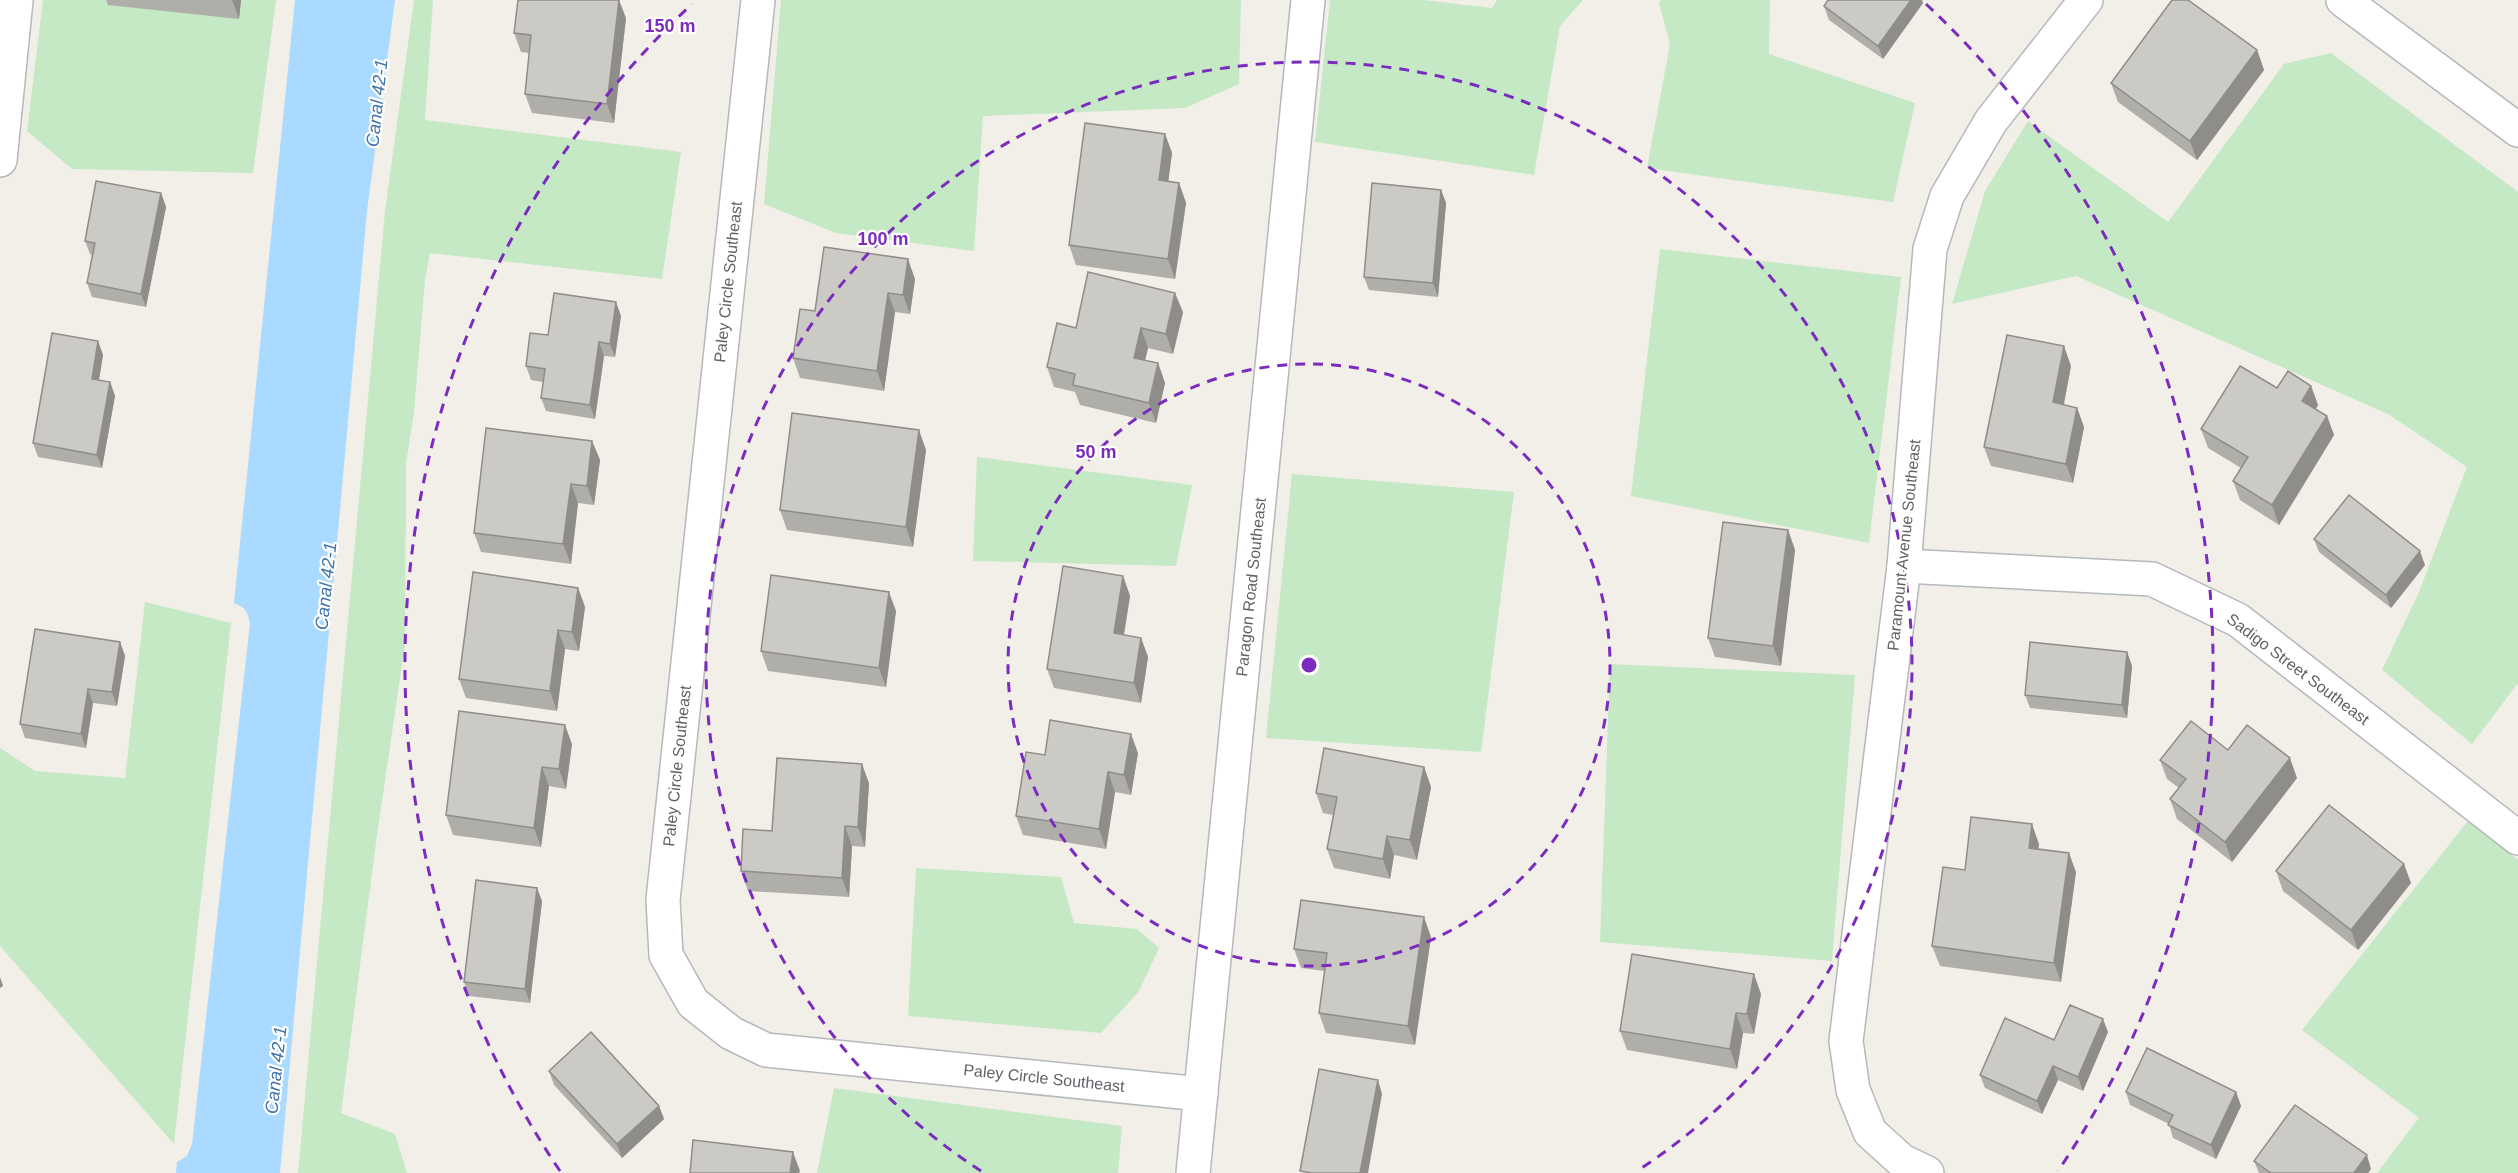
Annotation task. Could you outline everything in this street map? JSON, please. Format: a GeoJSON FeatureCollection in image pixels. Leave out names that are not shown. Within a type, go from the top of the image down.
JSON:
{"type":"FeatureCollection","features":[{"type":"Feature","properties":{"kind":"street"},"geometry":{"type":"LineString","coordinates":[[0,160],[16,0]]}},
{"type":"Feature","properties":{"kind":"street","name":"Paley Circle Southeast"},"geometry":{"type":"LineString","coordinates":[[758,0],[663,900],[666,955],[693,1003],[731,1033],[766,1050],[1201,1094]]}},
{"type":"Feature","properties":{"kind":"street","name":"Paragon Road Southeast"},"geometry":{"type":"LineString","coordinates":[[1193,1173],[1308,0]]}},
{"type":"Feature","properties":{"kind":"street","name":"Paramount Avenue Southeast"},"geometry":{"type":"LineString","coordinates":[[1927,1173],[1902,1161],[1870,1132],[1853,1090],[1846,1041],[1904,566],[1930,249],[1947,196],[1991,121],[2086,0]]}},
{"type":"Feature","properties":{"kind":"street"},"geometry":{"type":"LineString","coordinates":[[2343,0],[2518,130]]}},
{"type":"Feature","properties":{"kind":"street","name":"Sadigo Street Southeast"},"geometry":{"type":"LineString","coordinates":[[1904,566],[2152,579],[2238,620],[2518,838]]}},
{"type":"Feature","properties":{"kind":"green space"},"geometry":{"type":"Polygon","coordinates":[[[43,0],[276,0],[253,173],[72,169],[27,131],[43,0]]]}},
{"type":"Feature","properties":{"kind":"green space"},"geometry":{"type":"Polygon","coordinates":[[[414,0],[433,0],[425,120],[681,152],[662,279],[430,253],[425,279],[414,413],[406,463],[405,644],[376,842],[341,1113],[395,1134],[407,1173],[298,1173],[385,211],[414,0]]]}},
{"type":"Feature","properties":{"kind":"green space"},"geometry":{"type":"Polygon","coordinates":[[[781,0],[1241,0],[1239,84],[1185,108],[983,116],[974,251],[836,233],[764,204],[781,0]]]}},
{"type":"Feature","properties":{"kind":"green space"},"geometry":{"type":"Polygon","coordinates":[[[1330,0],[1423,0],[1492,8],[1497,0],[1583,0],[1560,26],[1534,175],[1315,142],[1330,0]]]}},
{"type":"Feature","properties":{"kind":"green space"},"geometry":{"type":"Polygon","coordinates":[[[1661,0],[1770,0],[1769,54],[1915,103],[1893,202],[1647,168],[1670,44],[1659,3],[1661,0]]]}},
{"type":"Feature","properties":{"kind":"green space"},"geometry":{"type":"Polygon","coordinates":[[[2331,53],[2518,192],[2518,683],[2472,744],[2382,670],[2419,592],[2467,467],[2388,414],[2076,276],[1952,304],[1985,191],[2028,121],[2168,222],[2284,64],[2331,53]]]}},
{"type":"Feature","properties":{"kind":"green space"},"geometry":{"type":"Polygon","coordinates":[[[1660,249],[1901,277],[1869,543],[1631,496],[1660,249]]]}},
{"type":"Feature","properties":{"kind":"green space"},"geometry":{"type":"Polygon","coordinates":[[[977,457],[1192,485],[1176,566],[973,561],[977,457]]]}},
{"type":"Feature","properties":{"kind":"green space"},"geometry":{"type":"Polygon","coordinates":[[[1292,474],[1514,492],[1481,752],[1266,738],[1292,474]]]}},
{"type":"Feature","properties":{"kind":"green space"},"geometry":{"type":"Polygon","coordinates":[[[145,602],[231,623],[174,1144],[0,946],[0,748],[35,771],[125,778],[145,602]]]}},
{"type":"Feature","properties":{"kind":"green space"},"geometry":{"type":"Polygon","coordinates":[[[1610,664],[1855,675],[1832,961],[1600,942],[1610,664]]]}},
{"type":"Feature","properties":{"kind":"green space"},"geometry":{"type":"Polygon","coordinates":[[[2468,821],[2518,860],[2518,1173],[2377,1173],[2419,1118],[2302,1030],[2468,821]]]}},
{"type":"Feature","properties":{"kind":"green space"},"geometry":{"type":"Polygon","coordinates":[[[916,868],[1061,877],[1074,923],[1137,929],[1159,948],[1139,991],[1101,1033],[908,1016],[916,868]]]}},
{"type":"Feature","properties":{"kind":"green space"},"geometry":{"type":"Polygon","coordinates":[[[834,1088],[1122,1126],[1118,1173],[817,1173],[834,1088]]]}},
{"type":"Feature","properties":{"kind":"water","name":"Canal 42-1"},"geometry":{"type":"Polygon","coordinates":[[[295,0],[395,0],[367,211],[280,1173],[176,1173],[177,1162],[187,1156],[192,1144],[250,623],[245,610],[234,603],[295,0]]]}},
{"type":"Feature","properties":{"kind":"building"},"geometry":{"type":"Polygon","coordinates":[[[518,0],[619,0],[607,104],[525,94],[531,35],[514,33],[518,0]]]}},
{"type":"Feature","properties":{"kind":"building"},"geometry":{"type":"Polygon","coordinates":[[[1828,0],[1911,0],[1878,46],[1824,6],[1828,0]]]}},
{"type":"Feature","properties":{"kind":"building"},"geometry":{"type":"Polygon","coordinates":[[[2172,0],[2188,0],[2257,50],[2190,141],[2111,83],[2172,0]]]}},
{"type":"Feature","properties":{"kind":"building"},"geometry":{"type":"Polygon","coordinates":[[[1085,123],[1165,134],[1159,180],[1179,183],[1168,259],[1069,245],[1085,123]]]}},
{"type":"Feature","properties":{"kind":"building"},"geometry":{"type":"Polygon","coordinates":[[[96,181],[161,193],[141,294],[87,283],[95,243],[85,241],[96,181]]]}},
{"type":"Feature","properties":{"kind":"building"},"geometry":{"type":"Polygon","coordinates":[[[1372,183],[1441,190],[1433,283],[1364,277],[1372,183]]]}},
{"type":"Feature","properties":{"kind":"building"},"geometry":{"type":"Polygon","coordinates":[[[824,247],[908,259],[903,295],[888,293],[877,371],[793,358],[800,309],[815,311],[824,247]]]}},
{"type":"Feature","properties":{"kind":"building"},"geometry":{"type":"Polygon","coordinates":[[[1088,272],[1175,293],[1166,334],[1141,328],[1134,358],[1158,363],[1149,403],[1073,385],[1075,374],[1047,367],[1057,323],[1076,328],[1088,272]]]}},
{"type":"Feature","properties":{"kind":"building"},"geometry":{"type":"Polygon","coordinates":[[[554,293],[616,302],[610,344],[599,342],[590,405],[541,398],[545,369],[526,366],[530,333],[548,335],[554,293]]]}},
{"type":"Feature","properties":{"kind":"building"},"geometry":{"type":"Polygon","coordinates":[[[52,333],[98,341],[92,379],[110,382],[97,455],[33,443],[52,333]]]}},
{"type":"Feature","properties":{"kind":"building"},"geometry":{"type":"Polygon","coordinates":[[[2007,335],[2064,346],[2053,402],[2077,408],[2066,464],[1984,447],[2007,335]]]}},
{"type":"Feature","properties":{"kind":"building"},"geometry":{"type":"Polygon","coordinates":[[[2240,366],[2277,388],[2288,371],[2311,386],[2302,401],[2327,416],[2272,505],[2233,481],[2248,457],[2201,429],[2240,366]]]}},
{"type":"Feature","properties":{"kind":"building"},"geometry":{"type":"Polygon","coordinates":[[[792,413],[919,430],[906,527],[780,510],[792,413]]]}},
{"type":"Feature","properties":{"kind":"building"},"geometry":{"type":"Polygon","coordinates":[[[486,428],[592,441],[587,486],[571,484],[563,544],[474,533],[486,428]]]}},
{"type":"Feature","properties":{"kind":"building"},"geometry":{"type":"Polygon","coordinates":[[[2349,495],[2420,551],[2386,595],[2314,539],[2349,495]]]}},
{"type":"Feature","properties":{"kind":"building"},"geometry":{"type":"Polygon","coordinates":[[[1723,522],[1788,530],[1773,646],[1708,638],[1723,522]]]}},
{"type":"Feature","properties":{"kind":"building"},"geometry":{"type":"Polygon","coordinates":[[[1063,566],[1123,576],[1114,633],[1141,638],[1134,683],[1047,669],[1063,566]]]}},
{"type":"Feature","properties":{"kind":"building"},"geometry":{"type":"Polygon","coordinates":[[[473,572],[578,588],[572,632],[558,630],[550,691],[459,679],[473,572]]]}},
{"type":"Feature","properties":{"kind":"building"},"geometry":{"type":"Polygon","coordinates":[[[771,575],[889,592],[879,668],[761,651],[771,575]]]}},
{"type":"Feature","properties":{"kind":"building"},"geometry":{"type":"Polygon","coordinates":[[[35,629],[120,642],[112,692],[88,689],[81,734],[20,724],[35,629]]]}},
{"type":"Feature","properties":{"kind":"building"},"geometry":{"type":"Polygon","coordinates":[[[2030,642],[2127,652],[2122,705],[2025,695],[2030,642]]]}},
{"type":"Feature","properties":{"kind":"building"},"geometry":{"type":"Polygon","coordinates":[[[459,711],[565,725],[559,769],[542,767],[534,828],[446,815],[459,711]]]}},
{"type":"Feature","properties":{"kind":"building"},"geometry":{"type":"Polygon","coordinates":[[[1050,720],[1131,734],[1124,775],[1108,772],[1099,829],[1016,816],[1026,752],[1045,755],[1050,720]]]}},
{"type":"Feature","properties":{"kind":"building"},"geometry":{"type":"Polygon","coordinates":[[[2191,721],[2228,750],[2247,725],[2290,758],[2225,842],[2170,799],[2186,779],[2160,760],[2191,721]]]}},
{"type":"Feature","properties":{"kind":"building"},"geometry":{"type":"Polygon","coordinates":[[[1324,748],[1424,767],[1410,840],[1387,836],[1383,859],[1327,849],[1337,797],[1316,793],[1324,748]]]}},
{"type":"Feature","properties":{"kind":"building"},"geometry":{"type":"Polygon","coordinates":[[[777,758],[862,764],[858,827],[845,826],[842,878],[741,871],[743,829],[772,831],[777,758]]]}},
{"type":"Feature","properties":{"kind":"building"},"geometry":{"type":"Polygon","coordinates":[[[2329,805],[2404,864],[2351,930],[2276,871],[2329,805]]]}},
{"type":"Feature","properties":{"kind":"building"},"geometry":{"type":"Polygon","coordinates":[[[1971,817],[2032,824],[2029,848],[2069,853],[2054,963],[1932,946],[1943,867],[1965,870],[1971,817]]]}},
{"type":"Feature","properties":{"kind":"building"},"geometry":{"type":"Polygon","coordinates":[[[476,880],[537,888],[525,989],[464,982],[476,880]]]}},
{"type":"Feature","properties":{"kind":"building"},"geometry":{"type":"Polygon","coordinates":[[[1301,900],[1424,917],[1408,1026],[1319,1013],[1327,953],[1294,949],[1301,900]]]}},
{"type":"Feature","properties":{"kind":"building"},"geometry":{"type":"Polygon","coordinates":[[[1632,954],[1754,974],[1747,1014],[1736,1013],[1730,1049],[1620,1031],[1632,954]]]}},
{"type":"Feature","properties":{"kind":"building"},"geometry":{"type":"Polygon","coordinates":[[[2070,1005],[2103,1019],[2078,1077],[2053,1066],[2037,1101],[1980,1075],[2005,1018],[2054,1040],[2070,1005]]]}},
{"type":"Feature","properties":{"kind":"building"},"geometry":{"type":"Polygon","coordinates":[[[591,1032],[659,1106],[617,1144],[549,1071],[591,1032]]]}},
{"type":"Feature","properties":{"kind":"building"},"geometry":{"type":"Polygon","coordinates":[[[2147,1048],[2236,1092],[2211,1145],[2168,1125],[2173,1115],[2126,1092],[2147,1048]]]}},
{"type":"Feature","properties":{"kind":"building"},"geometry":{"type":"Polygon","coordinates":[[[1319,1069],[1378,1080],[1360,1173],[1300,1171],[1319,1069]]]}},
{"type":"Feature","properties":{"kind":"building"},"geometry":{"type":"Polygon","coordinates":[[[2295,1105],[2367,1155],[2354,1173],[2271,1173],[2254,1161],[2295,1105]]]}},
{"type":"Feature","properties":{"kind":"building"},"geometry":{"type":"Polygon","coordinates":[[[693,1140],[793,1152],[790,1173],[690,1173],[693,1140]]]}}]}
